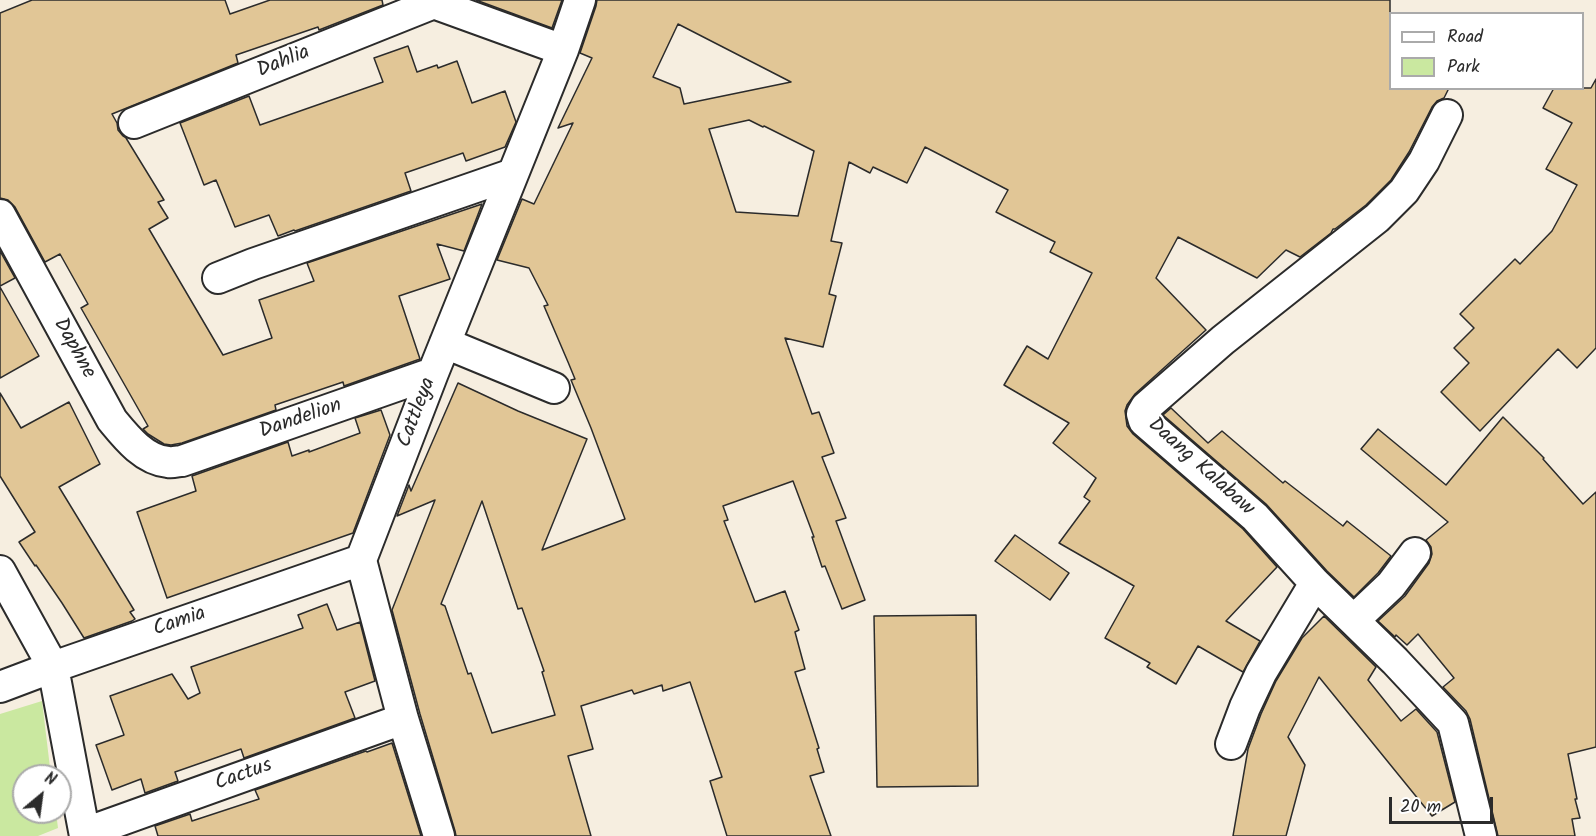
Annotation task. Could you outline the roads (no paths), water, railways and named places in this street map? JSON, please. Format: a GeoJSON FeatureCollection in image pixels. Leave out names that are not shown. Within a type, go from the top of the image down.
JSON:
{"type":"FeatureCollection","features":[{"type":"Feature","properties":{"kind":"street","name":"Cattleya"},"geometry":{"type":"LineString","coordinates":[[362,560],[580,0]]}},
{"type":"Feature","properties":{"kind":"street"},"geometry":{"type":"LineString","coordinates":[[429,2],[562,50]]}},
{"type":"Feature","properties":{"kind":"street","name":"Dahlia"},"geometry":{"type":"LineString","coordinates":[[134,123],[429,2]]}},
{"type":"Feature","properties":{"kind":"street","name":"Daang Kalabaw"},"geometry":{"type":"LineString","coordinates":[[1447,115],[1424,161],[1404,191],[1377,218],[1222,340],[1146,407],[1142,414],[1144,421],[1255,517],[1315,583],[1395,661],[1453,723],[1481,836]]}},
{"type":"Feature","properties":{"kind":"street"},"geometry":{"type":"LineString","coordinates":[[218,278],[513,174]]}},
{"type":"Feature","properties":{"kind":"street","name":"Daphne"},"geometry":{"type":"LineString","coordinates":[[0,215],[112,420],[128,439],[148,456],[168,462]]}},
{"type":"Feature","properties":{"kind":"street"},"geometry":{"type":"LineString","coordinates":[[445,343],[554,388]]}},
{"type":"Feature","properties":{"kind":"street","name":"Dandelion"},"geometry":{"type":"LineString","coordinates":[[168,462],[183,461],[433,373]]}},
{"type":"Feature","properties":{"kind":"street"},"geometry":{"type":"LineString","coordinates":[[1354,621],[1390,585],[1415,553]]}},
{"type":"Feature","properties":{"kind":"street"},"geometry":{"type":"LineString","coordinates":[[362,560],[403,718],[439,836]]}},
{"type":"Feature","properties":{"kind":"street","name":"Camia"},"geometry":{"type":"LineString","coordinates":[[0,687],[362,560]]}},
{"type":"Feature","properties":{"kind":"street"},"geometry":{"type":"LineString","coordinates":[[0,571],[53,667],[85,835]]}},
{"type":"Feature","properties":{"kind":"street"},"geometry":{"type":"LineString","coordinates":[[1231,744],[1245,707],[1262,673],[1315,583]]}},
{"type":"Feature","properties":{"kind":"street","name":"Cactus"},"geometry":{"type":"LineString","coordinates":[[85,835],[403,718]]}}]}
